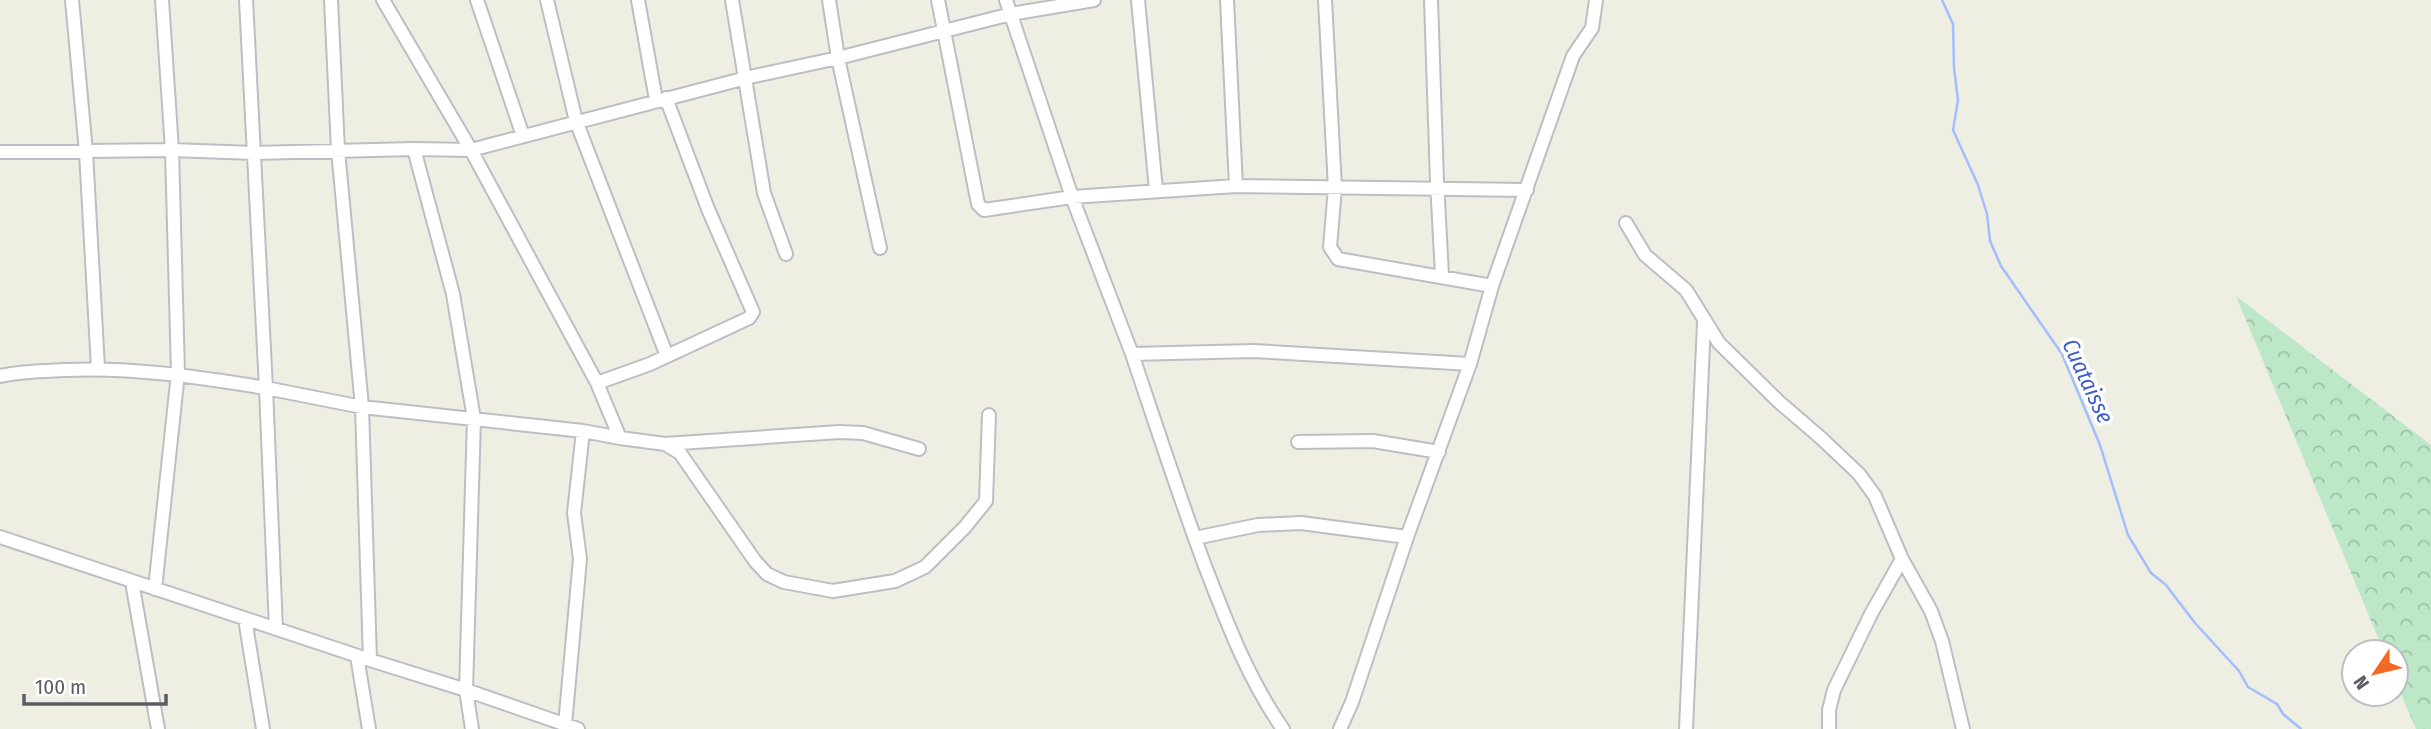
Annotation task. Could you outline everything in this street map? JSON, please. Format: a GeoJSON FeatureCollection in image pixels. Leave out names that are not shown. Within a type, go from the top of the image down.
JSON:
{"type":"FeatureCollection","features":[{"type":"Feature","properties":{"kind":"street"},"geometry":{"type":"LineString","coordinates":[[72,0],[86,152],[98,369]]}},
{"type":"Feature","properties":{"kind":"street"},"geometry":{"type":"LineString","coordinates":[[155,589],[178,373],[172,150],[162,0]]}},
{"type":"Feature","properties":{"kind":"street"},"geometry":{"type":"LineString","coordinates":[[246,0],[276,629]]}},
{"type":"Feature","properties":{"kind":"street"},"geometry":{"type":"LineString","coordinates":[[331,0],[338,150],[362,407],[363,658],[369,729]]}},
{"type":"Feature","properties":{"kind":"street"},"geometry":{"type":"LineString","coordinates":[[383,0],[471,150],[597,383],[620,438]]}},
{"type":"Feature","properties":{"kind":"street"},"geometry":{"type":"LineString","coordinates":[[477,0],[523,136]]}},
{"type":"Feature","properties":{"kind":"street"},"geometry":{"type":"LineString","coordinates":[[547,0],[576,121],[667,356]]}},
{"type":"Feature","properties":{"kind":"street"},"geometry":{"type":"LineString","coordinates":[[597,383],[650,364],[749,318],[753,312],[661,99],[638,0]]}},
{"type":"Feature","properties":{"kind":"street"},"geometry":{"type":"LineString","coordinates":[[732,0],[764,193],[786,254]]}},
{"type":"Feature","properties":{"kind":"street"},"geometry":{"type":"LineString","coordinates":[[829,0],[838,58],[880,248]]}},
{"type":"Feature","properties":{"kind":"street"},"geometry":{"type":"LineString","coordinates":[[938,0],[980,208],[988,210],[1072,197],[1236,186],[1527,190]]}},
{"type":"Feature","properties":{"kind":"street"},"geometry":{"type":"LineString","coordinates":[[1006,0],[1072,197],[1132,354],[1231,635],[1268,708],[1283,729]]}},
{"type":"Feature","properties":{"kind":"street"},"geometry":{"type":"LineString","coordinates":[[0,152],[471,150],[744,78],[838,58],[1011,14],[1063,3],[1094,0]]}},
{"type":"Feature","properties":{"kind":"street"},"geometry":{"type":"LineString","coordinates":[[1138,0],[1156,190]]}},
{"type":"Feature","properties":{"kind":"street"},"geometry":{"type":"LineString","coordinates":[[1227,0],[1236,186]]}},
{"type":"Feature","properties":{"kind":"street"},"geometry":{"type":"LineString","coordinates":[[1325,0],[1335,187],[1330,247],[1338,259],[1442,275],[1492,286]]}},
{"type":"Feature","properties":{"kind":"street"},"geometry":{"type":"LineString","coordinates":[[1431,0],[1442,275]]}},
{"type":"Feature","properties":{"kind":"street"},"geometry":{"type":"LineString","coordinates":[[1340,729],[1352,702],[1470,364],[1492,286],[1573,56],[1592,28],[1596,0]]}},
{"type":"Feature","properties":{"kind":"street"},"geometry":{"type":"LineString","coordinates":[[414,149],[453,294],[474,419],[466,690],[472,729]]}},
{"type":"Feature","properties":{"kind":"street"},"geometry":{"type":"LineString","coordinates":[[1626,223],[1645,255],[1686,290],[1704,322],[1732,358],[1859,474],[1875,496],[1902,559],[1931,611],[1942,642],[1963,729]]}},
{"type":"Feature","properties":{"kind":"street"},"geometry":{"type":"LineString","coordinates":[[1686,729],[1704,322]]}},
{"type":"Feature","properties":{"kind":"street"},"geometry":{"type":"LineString","coordinates":[[1132,354],[1254,351],[1470,364]]}},
{"type":"Feature","properties":{"kind":"street"},"geometry":{"type":"LineString","coordinates":[[0,376],[19,372],[98,369],[178,373],[362,407],[583,431],[665,444],[840,432],[863,433],[919,449]]}},
{"type":"Feature","properties":{"kind":"street"},"geometry":{"type":"LineString","coordinates":[[665,444],[684,457],[766,574],[784,582],[833,591],[895,581],[917,572],[933,560],[982,509],[987,493],[989,415]]}},
{"type":"Feature","properties":{"kind":"street"},"geometry":{"type":"LineString","coordinates":[[0,537],[466,690],[573,728],[580,559],[574,513],[583,431]]}},
{"type":"Feature","properties":{"kind":"street"},"geometry":{"type":"LineString","coordinates":[[1298,442],[1373,441],[1439,452]]}},
{"type":"Feature","properties":{"kind":"street"},"geometry":{"type":"LineString","coordinates":[[1195,538],[1258,525],[1301,523],[1408,537]]}},
{"type":"Feature","properties":{"kind":"street"},"geometry":{"type":"LineString","coordinates":[[1829,729],[1829,710],[1834,690],[1871,614],[1902,559]]}},
{"type":"Feature","properties":{"kind":"street"},"geometry":{"type":"LineString","coordinates":[[132,582],[158,729]]}},
{"type":"Feature","properties":{"kind":"street"},"geometry":{"type":"LineString","coordinates":[[245,619],[263,729]]}},
{"type":"Feature","properties":{"kind":"green space"},"geometry":{"type":"Polygon","coordinates":[[[2236,296],[2431,445],[2431,729],[2416,729],[2407,708],[2410,708],[2410,638],[2378,638],[2236,296]]]}},
{"type":"Feature","properties":{"kind":"waterway","name":"Cuataisse"},"geometry":{"type":"LineString","coordinates":[[1942,0],[1953,24],[1958,100],[1953,130],[1978,185],[1987,214],[1990,241],[2001,266],[2062,354],[2100,445],[2128,535],[2151,573],[2166,585],[2195,623],[2239,671],[2248,687],[2277,704],[2283,714],[2301,729]]}}]}
